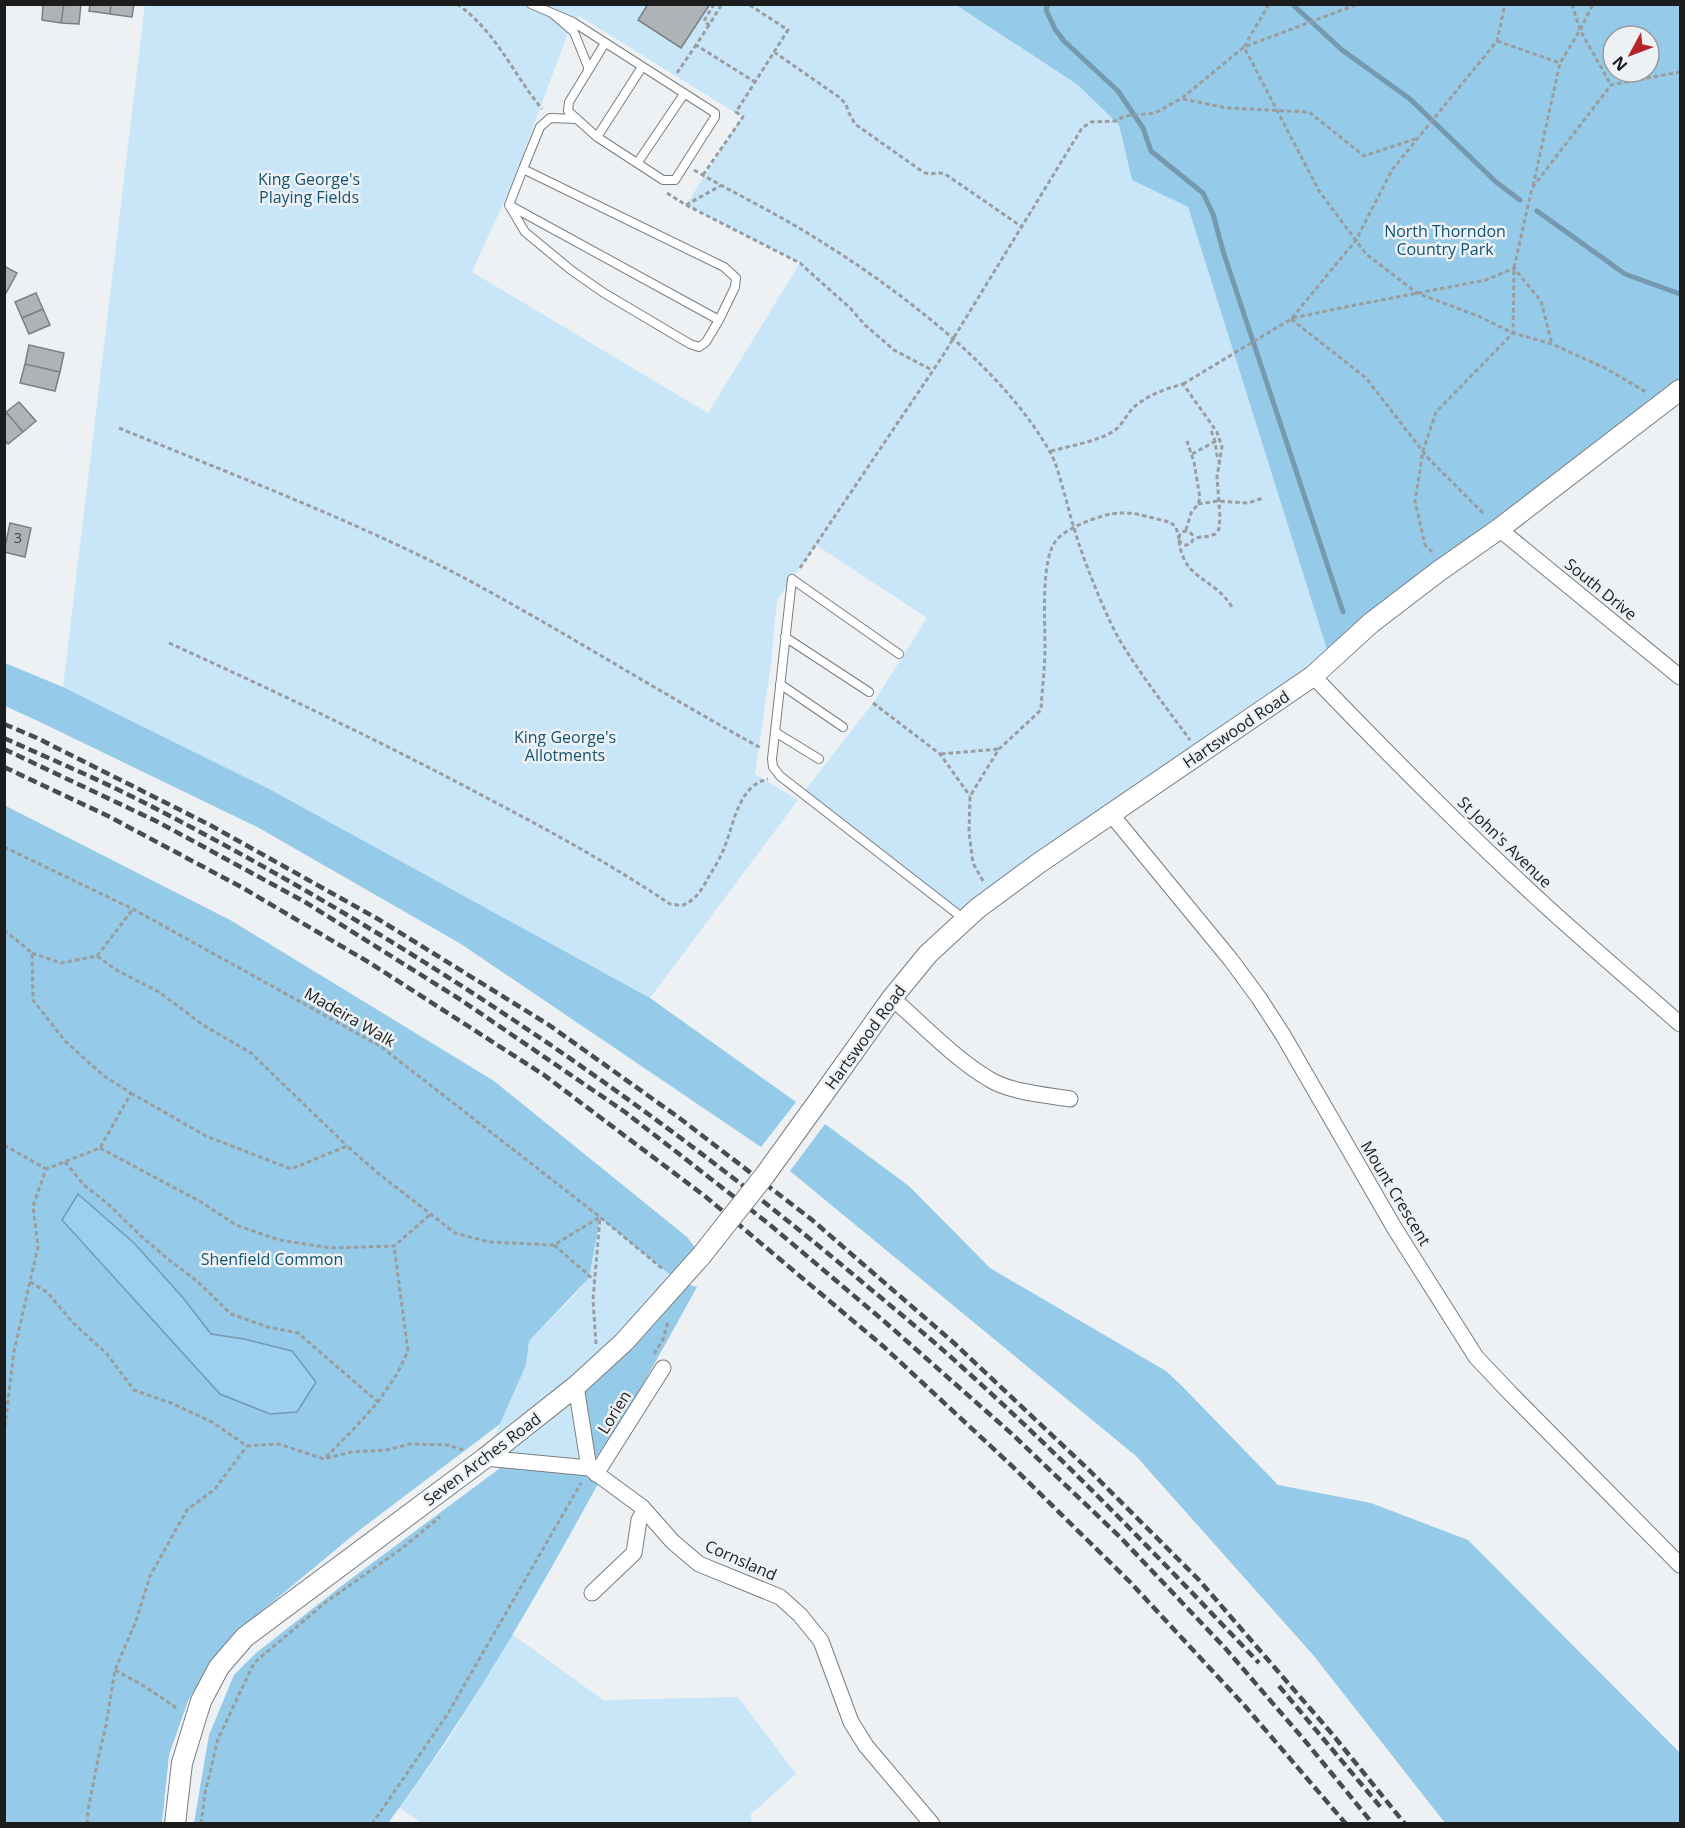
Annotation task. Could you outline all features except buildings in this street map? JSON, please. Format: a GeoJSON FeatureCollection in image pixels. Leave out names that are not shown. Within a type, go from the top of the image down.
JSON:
{"type":"FeatureCollection","features":[{"type":"Feature","properties":{"kind":"street","name":"Hartswood Road"},"geometry":{"type":"LineString","coordinates":[[822,1096],[892,998],[928,954],[965,920],[992,898],[1111,814],[1313,676],[1371,623],[1499,529],[1680,390]]}},
{"type":"Feature","properties":{"kind":"street","name":"South Drive"},"geometry":{"type":"LineString","coordinates":[[1499,529],[1680,677]]}},
{"type":"Feature","properties":{"kind":"street","name":"St John's Avenue"},"geometry":{"type":"LineString","coordinates":[[1313,676],[1380,747],[1486,850],[1680,1024]]}},
{"type":"Feature","properties":{"kind":"street","name":"Mount Crescent"},"geometry":{"type":"LineString","coordinates":[[1111,814],[1231,960],[1259,998],[1395,1229],[1476,1357],[1680,1565]]}},
{"type":"Feature","properties":{"kind":"street"},"geometry":{"type":"LineString","coordinates":[[892,998],[953,1052],[990,1080],[1022,1091],[1070,1099]]}},
{"type":"Feature","properties":{"kind":"street","name":"Seven Arches Road"},"geometry":{"type":"LineString","coordinates":[[175,1824],[182,1763],[201,1701],[219,1667],[245,1637],[485,1458],[598,1367],[624,1342],[701,1256],[822,1096]]}},
{"type":"Feature","properties":{"kind":"street","name":"Lorien"},"geometry":{"type":"LineString","coordinates":[[592,1471],[657,1363]]}},
{"type":"Feature","properties":{"kind":"street"},"geometry":{"type":"LineString","coordinates":[[485,1458],[592,1471],[576,1386]]}},
{"type":"Feature","properties":{"kind":"street","name":"Cornsland"},"geometry":{"type":"LineString","coordinates":[[592,1471],[642,1507],[673,1542],[699,1564],[780,1597],[800,1616],[822,1641],[843,1700],[866,1746],[932,1824]]}},
{"type":"Feature","properties":{"kind":"street"},"geometry":{"type":"LineString","coordinates":[[592,1593],[633,1553],[639,1520],[643,1513],[642,1507]]}},
{"type":"Feature","properties":{"kind":"lane"},"geometry":{"type":"LineString","coordinates":[[531,4],[573,22],[712,110],[715,117],[675,180],[667,181],[597,137],[568,111],[569,102],[605,43]]}},
{"type":"Feature","properties":{"kind":"lane"},"geometry":{"type":"LineString","coordinates":[[552,13],[574,32],[588,71]]}},
{"type":"Feature","properties":{"kind":"lane"},"geometry":{"type":"LineString","coordinates":[[597,137],[642,67]]}},
{"type":"Feature","properties":{"kind":"lane"},"geometry":{"type":"LineString","coordinates":[[638,162],[684,94]]}},
{"type":"Feature","properties":{"kind":"lane"},"geometry":{"type":"LineString","coordinates":[[509,205],[540,127],[550,118],[577,119]]}},
{"type":"Feature","properties":{"kind":"lane"},"geometry":{"type":"LineString","coordinates":[[509,205],[525,232],[571,270],[604,293],[690,344],[699,347],[706,342],[735,287],[736,278],[724,267],[523,169]]}},
{"type":"Feature","properties":{"kind":"lane"},"geometry":{"type":"LineString","coordinates":[[509,205],[719,320]]}},
{"type":"Feature","properties":{"kind":"lane"},"geometry":{"type":"LineString","coordinates":[[900,654],[792,579],[772,759],[776,771],[789,783],[965,920]]}},
{"type":"Feature","properties":{"kind":"lane"},"geometry":{"type":"LineString","coordinates":[[785,637],[869,692]]}},
{"type":"Feature","properties":{"kind":"lane"},"geometry":{"type":"LineString","coordinates":[[780,684],[843,727]]}},
{"type":"Feature","properties":{"kind":"lane"},"geometry":{"type":"LineString","coordinates":[[775,732],[819,759]]}},
{"type":"Feature","properties":{"kind":"path"},"geometry":{"type":"LineString","coordinates":[[457,4],[471,14],[496,42],[522,84],[550,118]]}},
{"type":"Feature","properties":{"kind":"path"},"geometry":{"type":"LineString","coordinates":[[709,25],[704,21],[714,4]]}},
{"type":"Feature","properties":{"kind":"path"},"geometry":{"type":"LineString","coordinates":[[675,75],[722,4]]}},
{"type":"Feature","properties":{"kind":"path"},"geometry":{"type":"LineString","coordinates":[[703,175],[743,117],[736,112],[788,30],[748,4]]}},
{"type":"Feature","properties":{"kind":"path"},"geometry":{"type":"LineString","coordinates":[[1244,47],[1269,4]]}},
{"type":"Feature","properties":{"kind":"path"},"geometry":{"type":"LineString","coordinates":[[792,579],[953,339],[1073,139],[1082,128],[1091,122],[1115,122],[1125,116],[1155,113],[1182,98],[1244,47],[1358,4]]}},
{"type":"Feature","properties":{"kind":"path"},"geometry":{"type":"LineString","coordinates":[[1291,319],[1356,240],[1392,170],[1497,41],[1505,4]]}},
{"type":"Feature","properties":{"kind":"path"},"geometry":{"type":"LineString","coordinates":[[1572,4],[1580,30],[1611,85]]}},
{"type":"Feature","properties":{"kind":"path"},"geometry":{"type":"LineString","coordinates":[[1438,558],[1425,545],[1415,501],[1423,452],[1436,412],[1513,333],[1514,268],[1560,63],[1593,4]]}},
{"type":"Feature","properties":{"kind":"path"},"geometry":{"type":"LineString","coordinates":[[1497,41],[1560,63]]}},
{"type":"Feature","properties":{"kind":"path"},"geometry":{"type":"LineString","coordinates":[[696,45],[755,82]]}},
{"type":"Feature","properties":{"kind":"path"},"geometry":{"type":"LineString","coordinates":[[1244,47],[1318,191],[1366,254],[1418,293],[1478,316],[1513,333],[1552,344],[1605,368],[1664,403]]}},
{"type":"Feature","properties":{"kind":"path"},"geometry":{"type":"LineString","coordinates":[[774,52],[839,97],[846,104],[855,124],[923,172],[928,175],[939,172],[945,174],[1022,227]]}},
{"type":"Feature","properties":{"kind":"path"},"geometry":{"type":"LineString","coordinates":[[1532,188],[1611,85],[1680,72]]}},
{"type":"Feature","properties":{"kind":"path"},"geometry":{"type":"LineString","coordinates":[[1182,98],[1227,108],[1309,112],[1364,156],[1419,137]]}},
{"type":"Feature","properties":{"kind":"path"},"geometry":{"type":"LineString","coordinates":[[686,164],[720,186],[816,237],[910,303],[953,339],[1009,395],[1032,423],[1050,452],[1088,568],[1119,639],[1200,753]]}},
{"type":"Feature","properties":{"kind":"path"},"geometry":{"type":"LineString","coordinates":[[686,205],[720,186]]}},
{"type":"Feature","properties":{"kind":"path"},"geometry":{"type":"LineString","coordinates":[[667,192],[686,205],[800,263],[894,350],[932,370]]}},
{"type":"Feature","properties":{"kind":"path"},"geometry":{"type":"LineString","coordinates":[[1050,452],[1117,429],[1132,409],[1144,400],[1183,384],[1291,319],[1486,280],[1514,268]]}},
{"type":"Feature","properties":{"kind":"path"},"geometry":{"type":"LineString","coordinates":[[1514,268],[1541,301],[1552,344]]}},
{"type":"Feature","properties":{"kind":"path"},"geometry":{"type":"LineString","coordinates":[[1291,319],[1366,378],[1423,452],[1499,529]]}},
{"type":"Feature","properties":{"kind":"path"},"geometry":{"type":"LineString","coordinates":[[1183,384],[1221,441],[1217,477],[1219,529],[1210,536],[1194,538]]}},
{"type":"Feature","properties":{"kind":"path"},"geometry":{"type":"LineString","coordinates":[[119,428],[350,523],[453,573],[635,674],[764,750],[772,759]]}},
{"type":"Feature","properties":{"kind":"path"},"geometry":{"type":"LineString","coordinates":[[1211,431],[1216,441],[1219,462]]}},
{"type":"Feature","properties":{"kind":"path"},"geometry":{"type":"LineString","coordinates":[[1187,441],[1192,454],[1200,498],[1179,540],[1183,545],[1188,545],[1194,538]]}},
{"type":"Feature","properties":{"kind":"path"},"geometry":{"type":"LineString","coordinates":[[1192,454],[1216,441]]}},
{"type":"Feature","properties":{"kind":"path"},"geometry":{"type":"LineString","coordinates":[[1197,504],[1218,501],[1248,503],[1263,498]]}},
{"type":"Feature","properties":{"kind":"path"},"geometry":{"type":"LineString","coordinates":[[992,898],[973,863],[969,833],[970,796],[999,749],[1041,710],[1045,646],[1043,603],[1048,562],[1053,544],[1060,535],[1108,515],[1120,513],[1170,522],[1176,527],[1180,551],[1186,565],[1221,592],[1232,607]]}},
{"type":"Feature","properties":{"kind":"path"},"geometry":{"type":"LineString","coordinates":[[1186,530],[1191,532],[1194,538]]}},
{"type":"Feature","properties":{"kind":"path"},"geometry":{"type":"LineString","coordinates":[[169,643],[417,761],[553,833],[670,904],[682,905],[695,897],[704,887],[725,848],[747,792],[756,784],[770,778],[789,783]]}},
{"type":"Feature","properties":{"kind":"path"},"geometry":{"type":"LineString","coordinates":[[873,703],[939,754],[970,796]]}},
{"type":"Feature","properties":{"kind":"path"},"geometry":{"type":"LineString","coordinates":[[939,754],[999,749]]}},
{"type":"Feature","properties":{"kind":"path","name":"Madeira Walk"},"geometry":{"type":"LineString","coordinates":[[4,847],[133,909],[380,1046],[600,1217],[679,1282]]}},
{"type":"Feature","properties":{"kind":"path"},"geometry":{"type":"LineString","coordinates":[[4,930],[32,953],[61,963],[97,956],[133,909]]}},
{"type":"Feature","properties":{"kind":"path"},"geometry":{"type":"LineString","coordinates":[[32,953],[33,1000],[65,1041],[104,1076],[131,1093],[206,1136],[291,1169],[347,1146]]}},
{"type":"Feature","properties":{"kind":"path"},"geometry":{"type":"LineString","coordinates":[[97,956],[118,971],[159,992],[203,1025],[251,1053],[347,1146],[455,1233],[489,1242],[554,1245],[600,1217]]}},
{"type":"Feature","properties":{"kind":"path"},"geometry":{"type":"LineString","coordinates":[[4,1145],[46,1169],[100,1148],[131,1093]]}},
{"type":"Feature","properties":{"kind":"path"},"geometry":{"type":"LineString","coordinates":[[100,1148],[201,1202],[236,1225],[279,1240],[331,1248],[394,1246],[430,1214]]}},
{"type":"Feature","properties":{"kind":"path"},"geometry":{"type":"LineString","coordinates":[[65,1162],[84,1185],[168,1259],[197,1281],[231,1314],[268,1327],[298,1333],[378,1402]]}},
{"type":"Feature","properties":{"kind":"path"},"geometry":{"type":"LineString","coordinates":[[4,1434],[14,1351],[38,1247],[33,1206],[46,1169]]}},
{"type":"Feature","properties":{"kind":"path"},"geometry":{"type":"LineString","coordinates":[[598,1367],[593,1300],[600,1217]]}},
{"type":"Feature","properties":{"kind":"path"},"geometry":{"type":"LineString","coordinates":[[554,1245],[594,1280]]}},
{"type":"Feature","properties":{"kind":"path"},"geometry":{"type":"LineString","coordinates":[[324,1458],[350,1434],[378,1402],[397,1374],[408,1351],[394,1246]]}},
{"type":"Feature","properties":{"kind":"path"},"geometry":{"type":"LineString","coordinates":[[30,1282],[47,1293],[73,1323],[107,1354],[134,1390],[171,1403],[212,1422],[247,1446],[279,1444],[324,1458],[351,1452],[387,1450],[410,1444],[449,1445],[485,1458]]}},
{"type":"Feature","properties":{"kind":"path"},"geometry":{"type":"LineString","coordinates":[[657,1363],[669,1316]]}},
{"type":"Feature","properties":{"kind":"path"},"geometry":{"type":"LineString","coordinates":[[87,1824],[115,1670],[136,1621],[150,1576],[187,1510],[215,1489],[247,1446]]}},
{"type":"Feature","properties":{"kind":"path"},"geometry":{"type":"LineString","coordinates":[[372,1824],[447,1715],[559,1522],[592,1471]]}},
{"type":"Feature","properties":{"kind":"path"},"geometry":{"type":"LineString","coordinates":[[201,1824],[205,1793],[218,1739],[254,1663],[326,1602],[401,1549],[447,1512]]}},
{"type":"Feature","properties":{"kind":"path"},"geometry":{"type":"LineString","coordinates":[[115,1670],[195,1719]]}},
{"type":"Feature","properties":{"kind":"green space"},"geometry":{"type":"Polygon","coordinates":[[[145,4],[956,5],[1078,85],[1119,125],[1132,180],[1188,207],[1328,653],[1334,658],[965,920],[803,793],[873,703],[927,618],[816,545],[777,600],[771,664],[755,774],[798,800],[650,998],[273,791],[63,687],[145,4]],[[579,16],[572,22],[512,184],[472,272],[708,413],[800,263],[686,205],[742,117],[579,16]]]}},
{"type":"Feature","properties":{"kind":"green space","name":"North Thorndon Country Park"},"geometry":{"type":"Polygon","coordinates":[[[956,5],[1680,5],[1680,390],[1328,653],[1188,207],[1132,180],[1119,125],[1078,85],[956,5]]]}},
{"type":"Feature","properties":{"kind":"green space"},"geometry":{"type":"Polygon","coordinates":[[[5,663],[63,687],[273,791],[650,998],[796,1102],[761,1147],[461,944],[259,828],[5,706],[5,663]]]}},
{"type":"Feature","properties":{"kind":"green space","name":"Shenfield Common"},"geometry":{"type":"Polygon","coordinates":[[[4,805],[232,921],[494,1081],[687,1237],[701,1256],[680,1282],[697,1287],[636,1397],[589,1468],[576,1386],[679,1282],[600,1218],[589,1278],[529,1341],[526,1365],[500,1424],[357,1532],[233,1635],[205,1672],[188,1701],[169,1755],[162,1823],[5,1823],[4,805]]]}},
{"type":"Feature","properties":{"kind":"green space"},"geometry":{"type":"Polygon","coordinates":[[[825,1124],[909,1186],[990,1268],[1166,1371],[1278,1485],[1371,1503],[1468,1540],[1680,1753],[1680,1823],[1445,1823],[1314,1656],[1136,1456],[790,1171],[825,1124]]]}},
{"type":"Feature","properties":{"kind":"green space"},"geometry":{"type":"Polygon","coordinates":[[[600,1217],[679,1282],[589,1468],[485,1458],[526,1365],[529,1341],[589,1278],[600,1217]]]}},
{"type":"Feature","properties":{"kind":"green space"},"geometry":{"type":"Polygon","coordinates":[[[511,1460],[589,1468],[599,1482],[550,1570],[473,1699],[388,1823],[194,1823],[209,1735],[234,1675],[256,1653],[348,1581],[511,1460]]]}},
{"type":"Feature","properties":{"kind":"green space"},"geometry":{"type":"Polygon","coordinates":[[[512,1634],[603,1700],[738,1697],[796,1774],[751,1814],[751,1823],[422,1824],[400,1808],[451,1736],[512,1634]]]}},
{"type":"Feature","properties":{"kind":"shaded area"},"geometry":{"type":"Polygon","coordinates":[[[78,1194],[135,1244],[184,1299],[211,1334],[244,1339],[292,1351],[316,1382],[297,1412],[270,1414],[220,1394],[62,1220],[78,1194]]]}},
{"type":"Feature","properties":{"kind":"waterway"},"geometry":{"type":"LineString","coordinates":[[1048,4],[1046,10],[1055,29],[1064,41],[1118,91],[1143,128],[1151,151],[1203,193],[1213,214],[1223,251],[1343,612]]}},
{"type":"Feature","properties":{"kind":"waterway"},"geometry":{"type":"LineString","coordinates":[[1292,4],[1342,50],[1410,99],[1496,182],[1520,200]]}},
{"type":"Feature","properties":{"kind":"waterway"},"geometry":{"type":"LineString","coordinates":[[1537,211],[1625,274],[1680,294]]}},
{"type":"Feature","properties":{"kind":"railway"},"geometry":{"type":"LineString","coordinates":[[4,724],[37,738],[210,825],[378,919],[549,1025],[678,1117],[811,1219],[954,1343],[1089,1470],[1199,1580],[1333,1735],[1405,1824]]}},
{"type":"Feature","properties":{"kind":"railway"},"geometry":{"type":"LineString","coordinates":[[4,738],[141,801],[327,903],[508,1016],[596,1076],[682,1139],[849,1271],[1002,1403],[1151,1550],[1259,1663]]}},
{"type":"Feature","properties":{"kind":"railway"},"geometry":{"type":"LineString","coordinates":[[4,749],[158,822],[305,902],[461,1000],[625,1112],[769,1224],[1012,1434],[1120,1537],[1226,1649],[1373,1824]]}},
{"type":"Feature","properties":{"kind":"railway"},"geometry":{"type":"LineString","coordinates":[[4,767],[108,816],[243,888],[370,963],[544,1075],[706,1197],[883,1346],[1012,1466],[1130,1582],[1244,1705],[1346,1824]]}},
{"type":"Feature","properties":{"kind":"railway"},"geometry":{"type":"LineString","coordinates":[[1279,1686],[1383,1810]]}},
{"type":"Feature","properties":{"kind":"park label","name":"King George's Playing Fields"},"geometry":{"type":"Point","coordinates":[309,188]}},
{"type":"Feature","properties":{"kind":"park label","name":"King George's Allotments"},"geometry":{"type":"Point","coordinates":[565,746]}}]}
